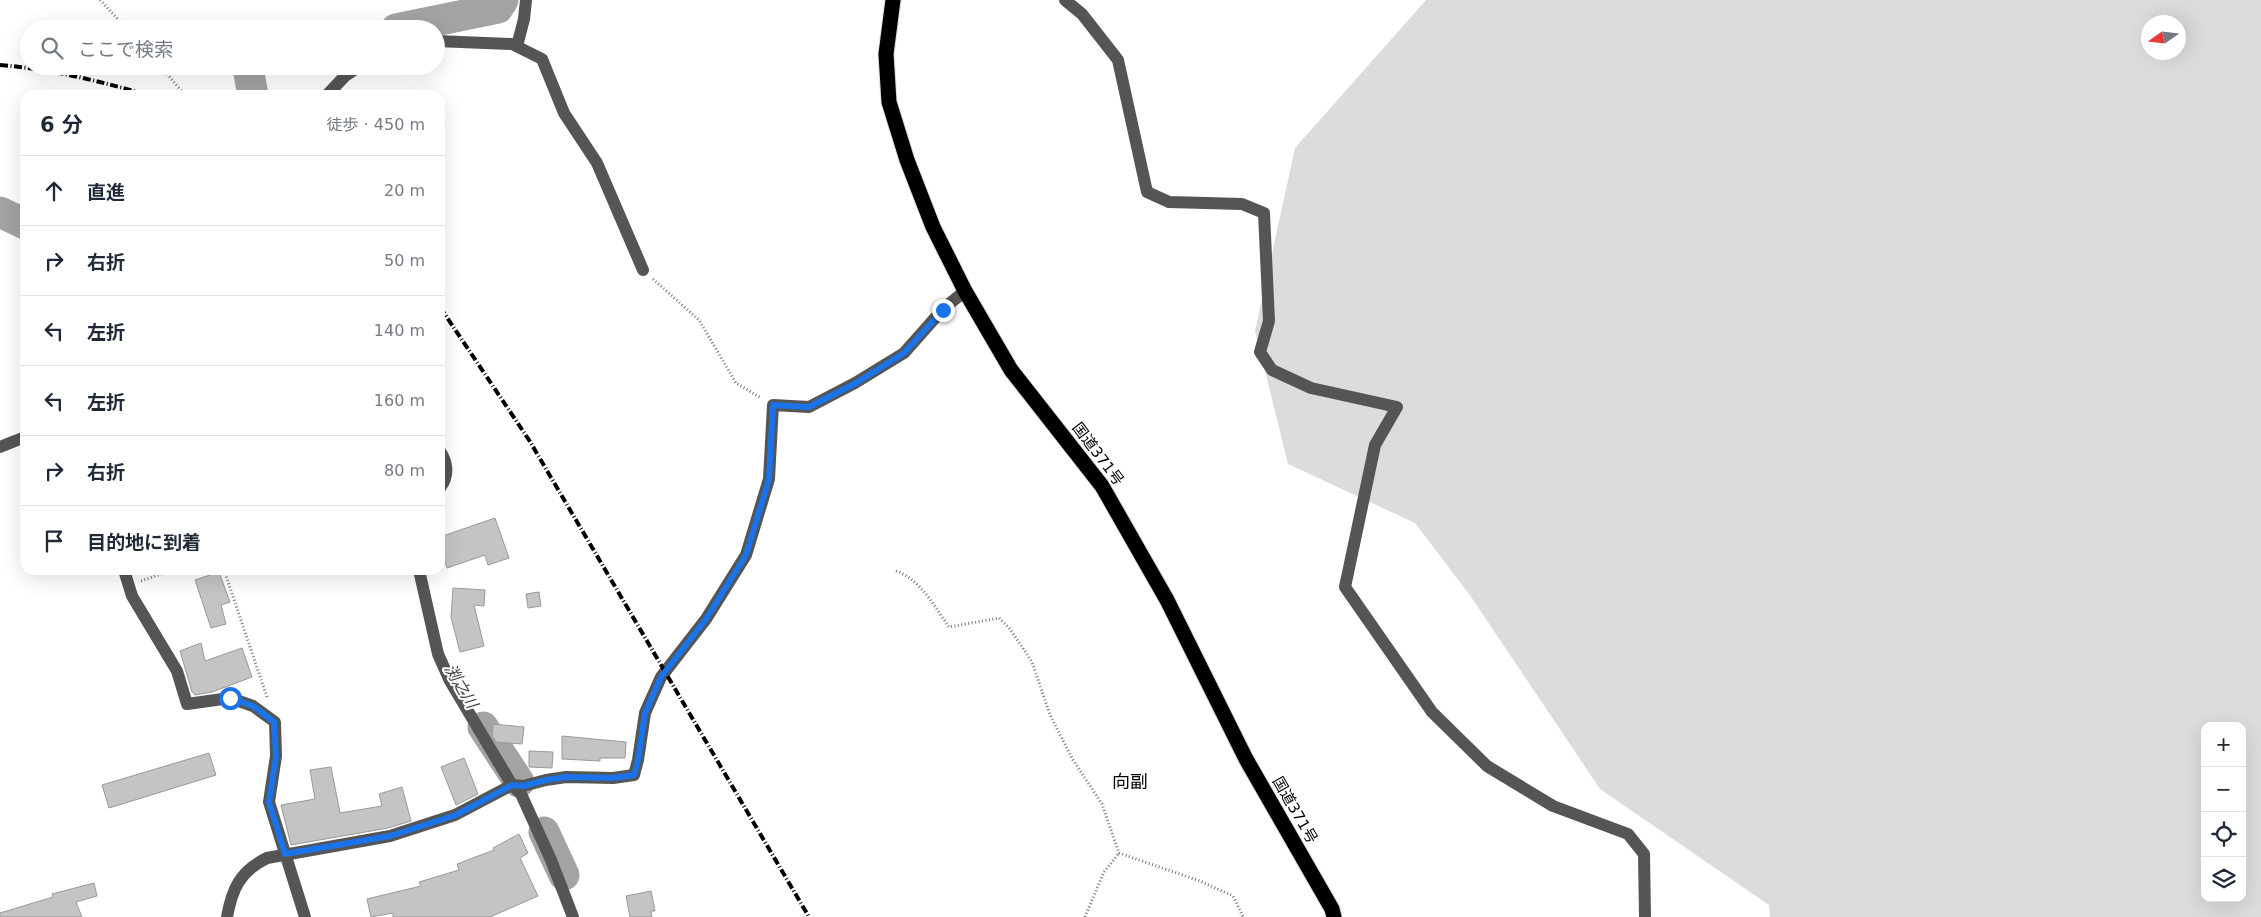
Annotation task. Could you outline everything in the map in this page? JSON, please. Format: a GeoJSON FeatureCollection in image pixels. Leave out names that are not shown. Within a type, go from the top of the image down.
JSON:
{"type":"FeatureCollection","features":[{"type":"Feature","properties":{"kind":"highway","name":"国道371号"},"geometry":{"type":"LineString","coordinates":[[894,0],[886,54],[889,102],[907,160],[933,227],[965,291],[1010,370],[1102,486],[1167,600],[1246,759],[1332,909],[1334,917]]}},
{"type":"Feature","properties":{"kind":"street"},"geometry":{"type":"LineString","coordinates":[[517,46],[524,19],[526,0]]}},
{"type":"Feature","properties":{"kind":"street"},"geometry":{"type":"LineString","coordinates":[[1065,0],[1082,14],[1118,60],[1147,192],[1169,202],[1242,204],[1264,213],[1269,321],[1260,352],[1272,370],[1310,388],[1397,407],[1375,445],[1345,587],[1432,712],[1487,766],[1553,806],[1628,834],[1644,854],[1645,917]]}},
{"type":"Feature","properties":{"kind":"street"},"geometry":{"type":"LineString","coordinates":[[445,41],[496,42],[517,46],[542,59],[564,113],[597,163],[642,270]]}},
{"type":"Feature","properties":{"kind":"street"},"geometry":{"type":"LineString","coordinates":[[332,90],[346,75]]}},
{"type":"Feature","properties":{"kind":"street"},"geometry":{"type":"LineString","coordinates":[[228,917],[230,897],[241,878],[253,865],[267,858],[390,836],[456,815],[512,785],[523,786],[566,777],[613,778],[634,775],[645,713],[661,677],[706,619],[746,555],[769,479],[773,405],[809,407],[856,383],[904,353],[943,310],[965,291]]}},
{"type":"Feature","properties":{"kind":"street"},"geometry":{"type":"LineString","coordinates":[[0,447],[20,439]]}},
{"type":"Feature","properties":{"kind":"street"},"geometry":{"type":"LineString","coordinates":[[445,458],[447,472],[445,477]]}},
{"type":"Feature","properties":{"kind":"street"},"geometry":{"type":"LineString","coordinates":[[126,575],[132,596],[177,671],[187,704],[230,698],[253,706],[274,722],[276,756],[269,802],[305,917]]}},
{"type":"Feature","properties":{"kind":"street"},"geometry":{"type":"LineString","coordinates":[[420,575],[438,654],[450,681],[512,785],[521,794],[551,860],[573,917]]}},
{"type":"Feature","properties":{"kind":"path"},"geometry":{"type":"LineString","coordinates":[[100,0],[119,20]]}},
{"type":"Feature","properties":{"kind":"path"},"geometry":{"type":"LineString","coordinates":[[168,75],[182,90]]}},
{"type":"Feature","properties":{"kind":"path"},"geometry":{"type":"LineString","coordinates":[[642,270],[699,320],[736,383],[773,405]]}},
{"type":"Feature","properties":{"kind":"path"},"geometry":{"type":"LineString","coordinates":[[896,571],[905,574],[922,590],[949,627],[999,618],[1010,629],[1032,662],[1050,714],[1074,760],[1102,804],[1119,853]]}},
{"type":"Feature","properties":{"kind":"path"},"geometry":{"type":"LineString","coordinates":[[129,586],[159,575]]}},
{"type":"Feature","properties":{"kind":"path"},"geometry":{"type":"LineString","coordinates":[[226,575],[274,722]]}},
{"type":"Feature","properties":{"kind":"path"},"geometry":{"type":"LineString","coordinates":[[1085,917],[1104,872],[1119,853]]}},
{"type":"Feature","properties":{"kind":"path"},"geometry":{"type":"LineString","coordinates":[[1119,853],[1200,881],[1233,896],[1243,917]]}},
{"type":"Feature","properties":{"kind":"shaded area"},"geometry":{"type":"Polygon","coordinates":[[[1426,0],[2261,0],[2261,917],[1770,917],[1769,905],[1600,789],[1469,594],[1415,523],[1288,464],[1255,331],[1295,148],[1426,0]]]}},
{"type":"Feature","properties":{"kind":"building"},"geometry":{"type":"Polygon","coordinates":[[[495,518],[509,558],[488,565],[485,555],[447,568],[445,562],[445,535],[495,518]]]}},
{"type":"Feature","properties":{"kind":"building"},"geometry":{"type":"Polygon","coordinates":[[[210,575],[220,575],[230,602],[221,605],[226,624],[211,628],[195,580],[210,575]]]}},
{"type":"Feature","properties":{"kind":"building"},"geometry":{"type":"Polygon","coordinates":[[[453,588],[485,590],[484,606],[474,605],[484,646],[460,652],[451,617],[453,588]]]}},
{"type":"Feature","properties":{"kind":"building"},"geometry":{"type":"Polygon","coordinates":[[[539,592],[541,606],[528,608],[526,594],[539,592]]]}},
{"type":"Feature","properties":{"kind":"building"},"geometry":{"type":"Polygon","coordinates":[[[201,643],[205,661],[242,648],[252,677],[212,692],[195,695],[192,692],[180,651],[201,643]]]}},
{"type":"Feature","properties":{"kind":"building"},"geometry":{"type":"Polygon","coordinates":[[[493,724],[524,727],[522,744],[496,742],[492,736],[493,724]]]}},
{"type":"Feature","properties":{"kind":"building"},"geometry":{"type":"Polygon","coordinates":[[[562,736],[626,742],[625,758],[600,758],[600,761],[562,759],[562,736]]]}},
{"type":"Feature","properties":{"kind":"building"},"geometry":{"type":"Polygon","coordinates":[[[529,751],[553,752],[552,768],[529,767],[529,751]]]}},
{"type":"Feature","properties":{"kind":"building"},"geometry":{"type":"Polygon","coordinates":[[[209,753],[216,775],[109,808],[102,785],[209,753]]]}},
{"type":"Feature","properties":{"kind":"building"},"geometry":{"type":"Polygon","coordinates":[[[464,758],[478,794],[456,805],[441,767],[464,758]]]}},
{"type":"Feature","properties":{"kind":"building"},"geometry":{"type":"Polygon","coordinates":[[[331,767],[340,813],[382,806],[379,794],[402,787],[411,821],[388,828],[291,845],[281,805],[315,799],[310,770],[331,767]]]}},
{"type":"Feature","properties":{"kind":"building"},"geometry":{"type":"Polygon","coordinates":[[[519,834],[528,853],[520,858],[538,896],[490,917],[393,917],[393,913],[371,917],[367,899],[421,886],[419,882],[459,870],[457,864],[494,850],[493,848],[519,834]]]}},
{"type":"Feature","properties":{"kind":"building"},"geometry":{"type":"Polygon","coordinates":[[[94,883],[97,896],[76,902],[82,917],[0,917],[0,913],[53,897],[52,894],[94,883]]]}},
{"type":"Feature","properties":{"kind":"building"},"geometry":{"type":"Polygon","coordinates":[[[651,891],[655,911],[651,911],[652,917],[630,917],[626,896],[651,891]]]}},
{"type":"Feature","properties":{"kind":"waterway"},"geometry":{"type":"LineString","coordinates":[[440,20],[498,8],[503,0]]}},
{"type":"Feature","properties":{"kind":"waterway"},"geometry":{"type":"LineString","coordinates":[[249,75],[252,90]]}},
{"type":"Feature","properties":{"kind":"waterway"},"geometry":{"type":"LineString","coordinates":[[0,212],[20,222]]}},
{"type":"Feature","properties":{"kind":"waterway","name":"渕之川"},"geometry":{"type":"LineString","coordinates":[[483,727],[519,782]]}},
{"type":"Feature","properties":{"kind":"waterway","name":"渕之川"},"geometry":{"type":"LineString","coordinates":[[544,832],[564,875]]}},
{"type":"Feature","properties":{"kind":"railway"},"geometry":{"type":"LineString","coordinates":[[0,65],[20,67]]}},
{"type":"Feature","properties":{"kind":"railway"},"geometry":{"type":"LineString","coordinates":[[70,75],[130,90]]}},
{"type":"Feature","properties":{"kind":"railway"},"geometry":{"type":"LineString","coordinates":[[445,314],[529,440],[809,917]]}},
{"type":"Feature","properties":{"kind":"district","name":"向副"},"geometry":{"type":"Point","coordinates":[1130,781]}},
{"type":"Feature","properties":{"kind":"route"},"geometry":{"type":"LineString","coordinates":[[230,698],[253,706],[274,722],[276,756],[270,784],[269,802],[285,854],[390,836],[456,815],[512,785],[523,786],[566,777],[624,778],[634,775],[645,713],[661,677],[706,619],[746,555],[769,479],[773,405],[809,407],[856,383],[904,353],[943,310]]}}]}
